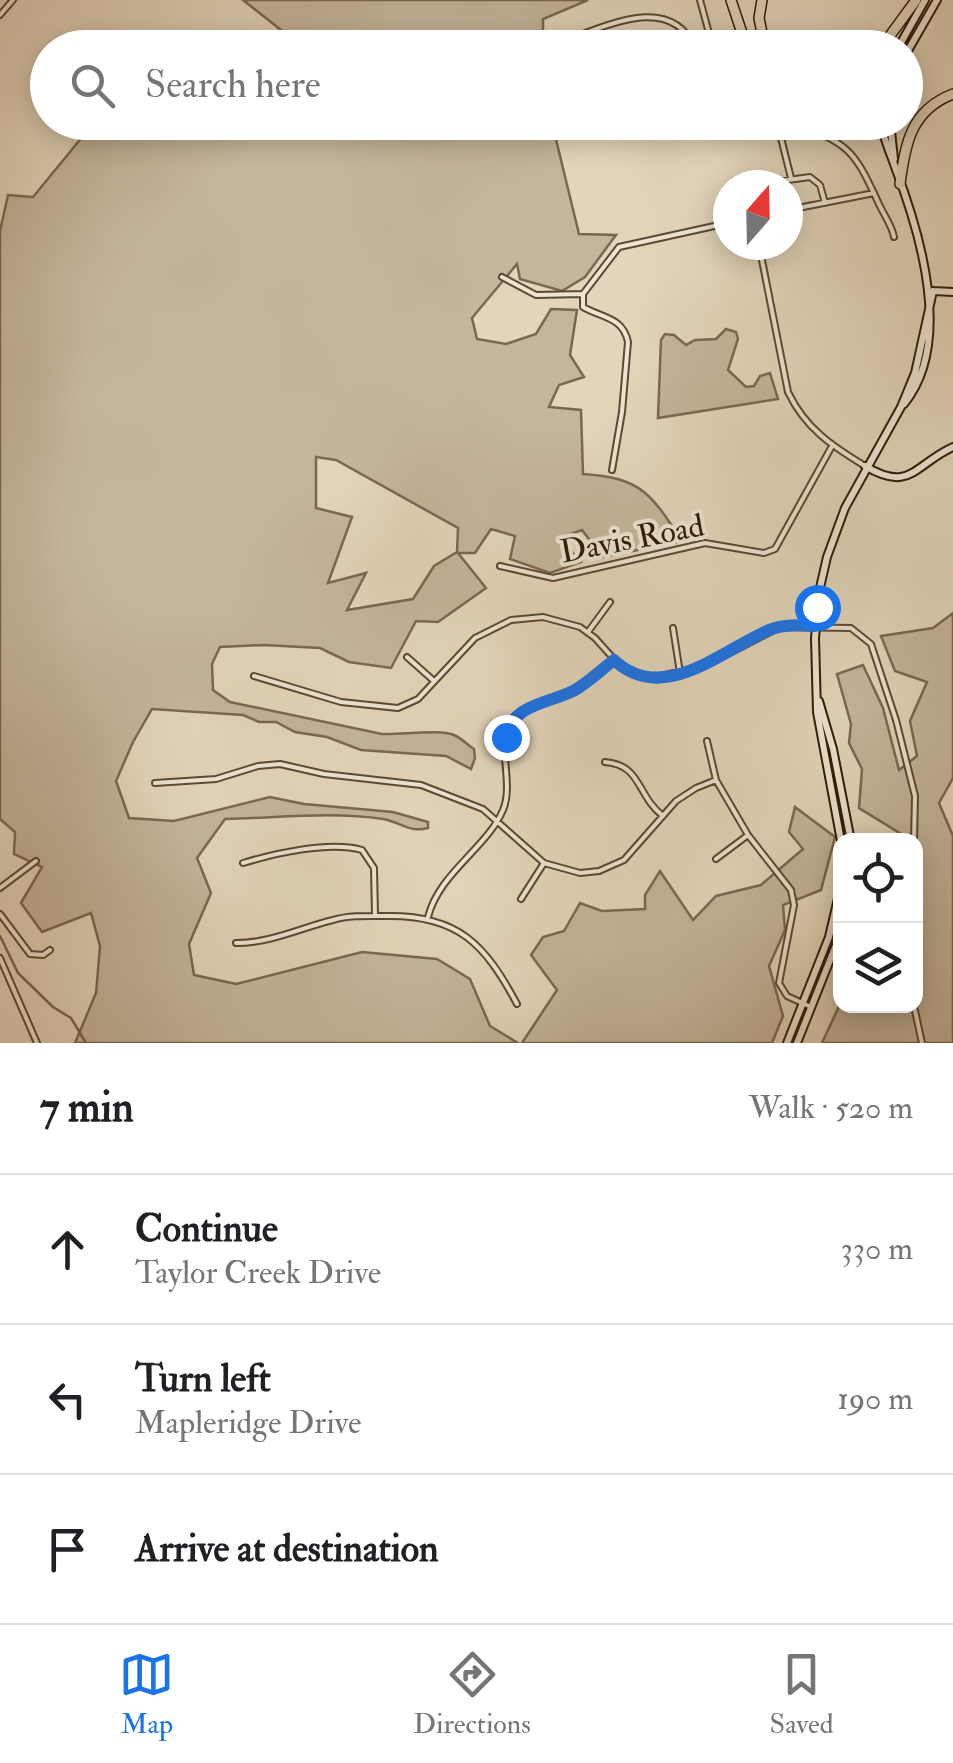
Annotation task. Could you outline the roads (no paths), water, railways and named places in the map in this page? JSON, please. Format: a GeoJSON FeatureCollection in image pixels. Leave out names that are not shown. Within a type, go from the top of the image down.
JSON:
{"type":"FeatureCollection","features":[{"type":"Feature","properties":{"kind":"highway"},"geometry":{"type":"LineString","coordinates":[[731,0],[741,30]]}},
{"type":"Feature","properties":{"kind":"highway"},"geometry":{"type":"LineString","coordinates":[[762,0],[762,30]]}},
{"type":"Feature","properties":{"kind":"highway"},"geometry":{"type":"LineString","coordinates":[[894,30],[916,0]]}},
{"type":"Feature","properties":{"kind":"highway"},"geometry":{"type":"LineString","coordinates":[[923,114],[953,94]]}},
{"type":"Feature","properties":{"kind":"highway"},"geometry":{"type":"LineString","coordinates":[[900,184],[906,140]]}},
{"type":"Feature","properties":{"kind":"main road"},"geometry":{"type":"LineString","coordinates":[[908,30],[925,0]]}},
{"type":"Feature","properties":{"kind":"main road"},"geometry":{"type":"LineString","coordinates":[[920,30],[936,2]]}},
{"type":"Feature","properties":{"kind":"main road"},"geometry":{"type":"LineString","coordinates":[[850,833],[819,700],[815,626],[823,572],[832,540],[866,466],[902,406],[920,359],[933,291],[887,140]]}},
{"type":"Feature","properties":{"kind":"main road"},"geometry":{"type":"LineString","coordinates":[[892,140],[895,166]]}},
{"type":"Feature","properties":{"kind":"main road"},"geometry":{"type":"LineString","coordinates":[[933,291],[953,292]]}},
{"type":"Feature","properties":{"kind":"main road"},"geometry":{"type":"LineString","coordinates":[[866,466],[889,478],[902,478],[953,447]]}},
{"type":"Feature","properties":{"kind":"main road"},"geometry":{"type":"LineString","coordinates":[[819,700],[816,712],[840,833]]}},
{"type":"Feature","properties":{"kind":"main road"},"geometry":{"type":"LineString","coordinates":[[797,1043],[833,920]]}},
{"type":"Feature","properties":{"kind":"main road"},"geometry":{"type":"LineString","coordinates":[[787,1043],[833,950]]}},
{"type":"Feature","properties":{"kind":"street"},"geometry":{"type":"LineString","coordinates":[[0,15],[13,0]]}},
{"type":"Feature","properties":{"kind":"street"},"geometry":{"type":"LineString","coordinates":[[700,0],[708,30]]}},
{"type":"Feature","properties":{"kind":"street"},"geometry":{"type":"LineString","coordinates":[[594,30],[648,9]]}},
{"type":"Feature","properties":{"kind":"street"},"geometry":{"type":"LineString","coordinates":[[678,16],[689,30]]}},
{"type":"Feature","properties":{"kind":"street"},"geometry":{"type":"LineString","coordinates":[[782,140],[789,170]]}},
{"type":"Feature","properties":{"kind":"street"},"geometry":{"type":"LineString","coordinates":[[834,140],[862,165],[894,238]]}},
{"type":"Feature","properties":{"kind":"street"},"geometry":{"type":"LineString","coordinates":[[803,176],[817,182],[825,203]]}},
{"type":"Feature","properties":{"kind":"street"},"geometry":{"type":"LineString","coordinates":[[803,207],[874,193]]}},
{"type":"Feature","properties":{"kind":"street"},"geometry":{"type":"LineString","coordinates":[[612,470],[628,342],[618,322],[583,307],[583,294],[622,245],[713,226]]}},
{"type":"Feature","properties":{"kind":"street"},"geometry":{"type":"LineString","coordinates":[[762,260],[788,392],[809,426],[832,446],[866,466]]}},
{"type":"Feature","properties":{"kind":"street"},"geometry":{"type":"LineString","coordinates":[[502,277],[536,294],[583,294]]}},
{"type":"Feature","properties":{"kind":"street","name":"Davis Road"},"geometry":{"type":"LineString","coordinates":[[500,566],[553,578],[705,543],[764,553],[775,549],[832,446]]}},
{"type":"Feature","properties":{"kind":"street"},"geometry":{"type":"LineString","coordinates":[[588,632],[610,602]]}},
{"type":"Feature","properties":{"kind":"street"},"geometry":{"type":"LineString","coordinates":[[254,676],[322,698],[387,708],[418,699],[475,638],[498,624],[543,617],[566,622],[588,632],[628,672],[646,678],[680,673],[715,661],[774,628],[790,624],[851,628],[866,637],[874,652],[912,780],[915,833]]}},
{"type":"Feature","properties":{"kind":"street"},"geometry":{"type":"LineString","coordinates":[[673,628],[680,673]]}},
{"type":"Feature","properties":{"kind":"street"},"geometry":{"type":"LineString","coordinates":[[408,657],[435,682]]}},
{"type":"Feature","properties":{"kind":"street"},"geometry":{"type":"LineString","coordinates":[[428,917],[438,893],[497,819],[506,799],[506,737],[514,717],[573,691],[614,660]]}},
{"type":"Feature","properties":{"kind":"street"},"geometry":{"type":"LineString","coordinates":[[707,741],[716,780],[748,836],[791,890],[794,905],[779,983],[787,996],[806,1006]]}},
{"type":"Feature","properties":{"kind":"street"},"geometry":{"type":"LineString","coordinates":[[605,762],[626,766],[644,798],[663,816]]}},
{"type":"Feature","properties":{"kind":"street"},"geometry":{"type":"LineString","coordinates":[[155,783],[216,779],[258,766],[280,764],[324,774],[428,786],[474,804],[497,819],[544,863],[580,873],[608,868],[632,853],[686,794],[716,780]]}},
{"type":"Feature","properties":{"kind":"street"},"geometry":{"type":"LineString","coordinates":[[716,858],[748,836]]}},
{"type":"Feature","properties":{"kind":"street"},"geometry":{"type":"LineString","coordinates":[[243,862],[287,852],[362,850],[374,868],[375,916]]}},
{"type":"Feature","properties":{"kind":"street"},"geometry":{"type":"LineString","coordinates":[[0,888],[36,860]]}},
{"type":"Feature","properties":{"kind":"street"},"geometry":{"type":"LineString","coordinates":[[520,900],[544,863]]}},
{"type":"Feature","properties":{"kind":"street"},"geometry":{"type":"LineString","coordinates":[[0,914],[30,954],[43,955],[50,950]]}},
{"type":"Feature","properties":{"kind":"street"},"geometry":{"type":"LineString","coordinates":[[236,942],[266,941],[338,919],[428,917],[452,927],[489,956],[516,1004]]}},
{"type":"Feature","properties":{"kind":"street"},"geometry":{"type":"LineString","coordinates":[[0,958],[37,1043]]}},
{"type":"Feature","properties":{"kind":"street"},"geometry":{"type":"LineString","coordinates":[[916,1013],[922,1043]]}},
{"type":"Feature","properties":{"kind":"waterway"},"geometry":{"type":"LineString","coordinates":[[0,936],[18,973],[53,1007],[71,1018],[86,1043]]}}]}
